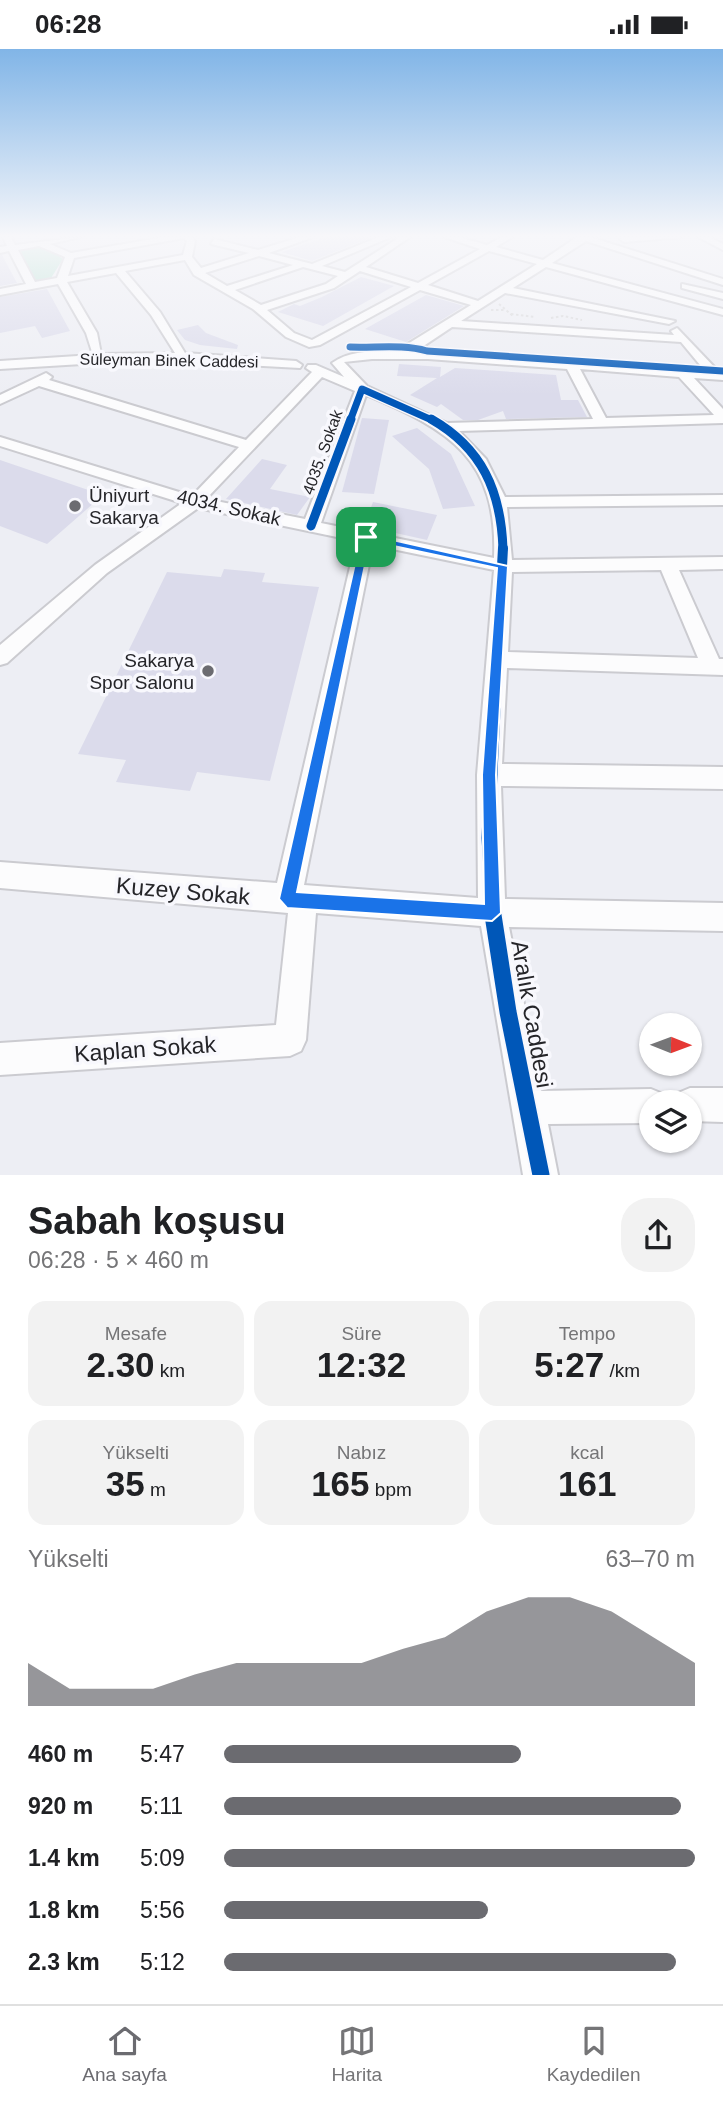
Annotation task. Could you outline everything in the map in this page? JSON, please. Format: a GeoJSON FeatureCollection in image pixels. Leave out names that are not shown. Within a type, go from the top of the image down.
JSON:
{"type":"FeatureCollection","features":[{"type":"Feature","properties":{"kind":"street"},"geometry":{"type":"LineString","coordinates":[[0,400],[91,355],[90,330],[64,290]]}},
{"type":"Feature","properties":{"kind":"street"},"geometry":{"type":"LineString","coordinates":[[136,290],[156,314],[180,352]]}},
{"type":"Feature","properties":{"kind":"street"},"geometry":{"type":"LineString","coordinates":[[226,290],[261,310],[298,339],[338,354],[428,355],[719,376]]}},
{"type":"Feature","properties":{"kind":"street"},"geometry":{"type":"LineString","coordinates":[[261,310],[320,290]]}},
{"type":"Feature","properties":{"kind":"street"},"geometry":{"type":"LineString","coordinates":[[291,351],[312,343],[413,290]]}},
{"type":"Feature","properties":{"kind":"street"},"geometry":{"type":"LineString","coordinates":[[427,290],[478,304]]}},
{"type":"Feature","properties":{"kind":"street"},"geometry":{"type":"LineString","coordinates":[[410,352],[410,348],[502,290]]}},
{"type":"Feature","properties":{"kind":"street"},"geometry":{"type":"LineString","coordinates":[[506,290],[668,321],[719,376]]}},
{"type":"Feature","properties":{"kind":"street"},"geometry":{"type":"LineString","coordinates":[[648,290],[723,312]]}},
{"type":"Feature","properties":{"kind":"street"},"geometry":{"type":"LineString","coordinates":[[698,290],[723,296]]}},
{"type":"Feature","properties":{"kind":"street"},"geometry":{"type":"LineString","coordinates":[[668,321],[689,300]]}},
{"type":"Feature","properties":{"kind":"street"},"geometry":{"type":"LineString","coordinates":[[0,657],[101,569],[195,502],[316,370],[338,354],[358,323],[392,301]]}},
{"type":"Feature","properties":{"kind":"street"},"geometry":{"type":"LineString","coordinates":[[448,323],[683,339]]}},
{"type":"Feature","properties":{"kind":"street"},"geometry":{"type":"LineString","coordinates":[[277,324],[291,351],[291,361],[296,365]]}},
{"type":"Feature","properties":{"kind":"street","name":"Süleyman Binek Caddesi"},"geometry":{"type":"LineString","coordinates":[[0,359],[291,351]]}},
{"type":"Feature","properties":{"kind":"street"},"geometry":{"type":"LineString","coordinates":[[338,354],[410,352],[428,355]]}},
{"type":"Feature","properties":{"kind":"street"},"geometry":{"type":"LineString","coordinates":[[338,354],[362,389]]}},
{"type":"Feature","properties":{"kind":"street","name":"Süleyman Binek Caddesi"},"geometry":{"type":"LineString","coordinates":[[0,365],[91,355],[209,358],[296,365],[316,370]]}},
{"type":"Feature","properties":{"kind":"street"},"geometry":{"type":"LineString","coordinates":[[571,365],[602,423]]}},
{"type":"Feature","properties":{"kind":"street","name":"Aralık Caddesi"},"geometry":{"type":"LineString","coordinates":[[316,370],[419,412],[446,427],[457,435],[482,463],[498,502],[503,530],[503,566],[499,660],[489,775],[492,913],[541,1174]]}},
{"type":"Feature","properties":{"kind":"street"},"geometry":{"type":"LineString","coordinates":[[683,373],[723,418]]}},
{"type":"Feature","properties":{"kind":"street"},"geometry":{"type":"LineString","coordinates":[[37,381],[249,445]]}},
{"type":"Feature","properties":{"kind":"street","name":"4035. Sokak"},"geometry":{"type":"LineString","coordinates":[[311,526],[362,389]]}},
{"type":"Feature","properties":{"kind":"street"},"geometry":{"type":"LineString","coordinates":[[446,427],[723,418]]}},
{"type":"Feature","properties":{"kind":"street","name":"4034. Sokak"},"geometry":{"type":"LineString","coordinates":[[0,442],[195,502],[503,566]]}},
{"type":"Feature","properties":{"kind":"street"},"geometry":{"type":"LineString","coordinates":[[498,502],[723,499]]}},
{"type":"Feature","properties":{"kind":"street"},"geometry":{"type":"LineString","coordinates":[[295,900],[366,537]]}},
{"type":"Feature","properties":{"kind":"street"},"geometry":{"type":"LineString","coordinates":[[503,566],[723,563]]}},
{"type":"Feature","properties":{"kind":"street"},"geometry":{"type":"LineString","coordinates":[[499,660],[718,667],[668,564]]}},
{"type":"Feature","properties":{"kind":"street"},"geometry":{"type":"LineString","coordinates":[[489,775],[723,778]]}},
{"type":"Feature","properties":{"kind":"street","name":"Kuzey Sokak"},"geometry":{"type":"LineString","coordinates":[[0,875],[295,900],[492,913],[723,917]]}},
{"type":"Feature","properties":{"kind":"street","name":"Kaplan Sokak"},"geometry":{"type":"LineString","coordinates":[[0,1059],[290,1040],[295,900]]}},
{"type":"Feature","properties":{"kind":"street"},"geometry":{"type":"LineString","coordinates":[[702,1105],[723,1105]]}},
{"type":"Feature","properties":{"kind":"street"},"geometry":{"type":"LineString","coordinates":[[528,1108],[639,1106]]}},
{"type":"Feature","properties":{"kind":"building"},"geometry":{"type":"Polygon","coordinates":[[[47,290],[70,331],[42,338],[35,326],[0,333],[0,297],[47,290]]]}},
{"type":"Feature","properties":{"kind":"building"},"geometry":{"type":"Polygon","coordinates":[[[337,290],[388,290],[323,326],[278,312],[294,304],[300,306],[337,290]]]}},
{"type":"Feature","properties":{"kind":"building"},"geometry":{"type":"Polygon","coordinates":[[[426,295],[464,306],[406,342],[365,329],[426,295]]]}},
{"type":"Feature","properties":{"kind":"building"},"geometry":{"type":"Polygon","coordinates":[[[198,325],[206,333],[238,345],[237,349],[200,345],[185,340],[177,330],[198,325]]]}},
{"type":"Feature","properties":{"kind":"building"},"geometry":{"type":"Polygon","coordinates":[[[399,364],[441,367],[440,377],[455,368],[556,375],[561,400],[578,400],[587,417],[506,419],[503,411],[478,420],[463,420],[441,404],[437,407],[410,395],[437,378],[397,376],[399,364]]]}},
{"type":"Feature","properties":{"kind":"building"},"geometry":{"type":"Polygon","coordinates":[[[362,418],[389,420],[374,494],[342,492],[362,418]]]}},
{"type":"Feature","properties":{"kind":"building"},"geometry":{"type":"Polygon","coordinates":[[[417,428],[451,454],[475,506],[443,509],[429,469],[392,436],[417,428]]]}},
{"type":"Feature","properties":{"kind":"building"},"geometry":{"type":"Polygon","coordinates":[[[262,459],[287,465],[270,489],[310,497],[297,515],[226,499],[262,459]]]}},
{"type":"Feature","properties":{"kind":"building","name":"Üniyurt Sakarya"},"geometry":{"type":"Polygon","coordinates":[[[0,460],[103,495],[47,544],[0,526],[0,460]]]}},
{"type":"Feature","properties":{"kind":"building"},"geometry":{"type":"Polygon","coordinates":[[[373,502],[437,515],[427,540],[364,526],[373,502]]]}},
{"type":"Feature","properties":{"kind":"building","name":"Sakarya Spor Salonu"},"geometry":{"type":"Polygon","coordinates":[[[224,569],[265,573],[262,582],[319,587],[270,781],[197,772],[190,791],[116,782],[126,760],[78,754],[167,572],[221,577],[224,569]]]}},
{"type":"Feature","properties":{"kind":"cycle path"},"geometry":{"type":"LineString","coordinates":[[350,347],[395,348],[407,345],[427,351],[723,371]]}},
{"type":"Feature","properties":{"kind":"cycle path"},"geometry":{"type":"LineString","coordinates":[[311,526],[362,389],[411,409],[457,436],[481,462],[497,496],[503,551],[488,799],[489,876],[502,979],[541,1175]]}},
{"type":"Feature","properties":{"kind":"place","name":"Üniyurt Sakarya"},"geometry":{"type":"Point","coordinates":[75,506]}},
{"type":"Feature","properties":{"kind":"place","name":"Sakarya Spor Salonu"},"geometry":{"type":"Point","coordinates":[208,671]}},
{"type":"Feature","properties":{"kind":"route"},"geometry":{"type":"LineString","coordinates":[[366,537],[503,566],[499,660],[489,775],[492,913],[287,899],[366,537]]}}]}
